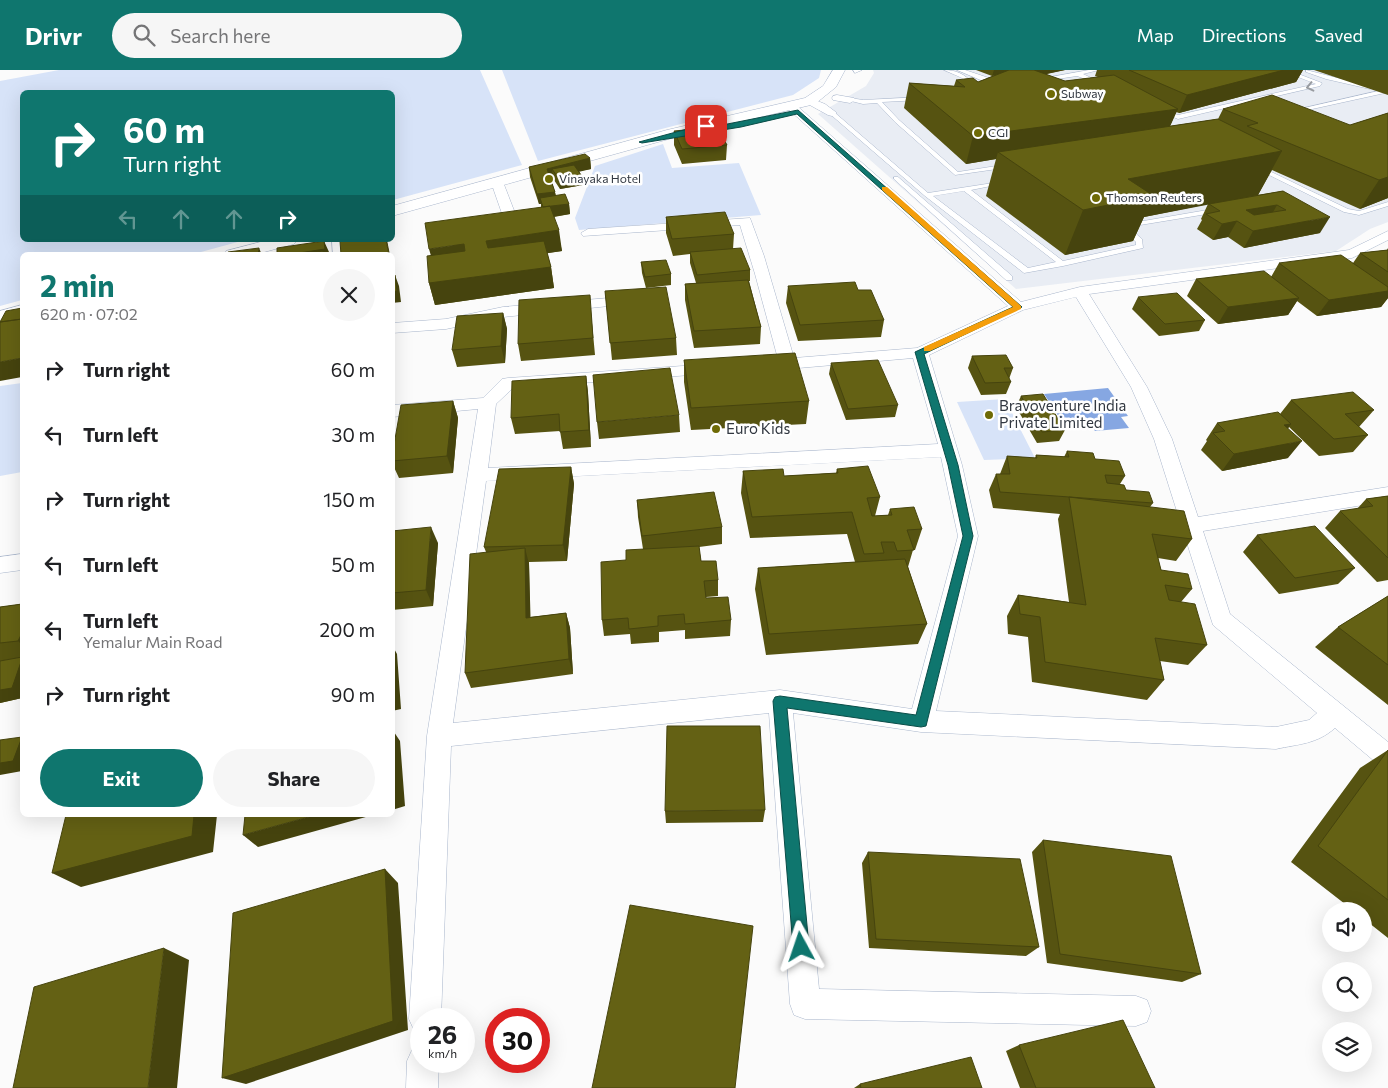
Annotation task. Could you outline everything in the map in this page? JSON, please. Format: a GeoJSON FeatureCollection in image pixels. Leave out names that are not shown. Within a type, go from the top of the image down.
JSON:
{"type":"FeatureCollection","features":[{"type":"Feature","properties":{"kind":"street"},"geometry":{"type":"LineString","coordinates":[[395,210],[672,133],[810,107],[834,82],[839,70]]}},
{"type":"Feature","properties":{"kind":"street"},"geometry":{"type":"LineString","coordinates":[[642,142],[741,125],[844,99],[855,82],[856,70]]}},
{"type":"Feature","properties":{"kind":"street"},"geometry":{"type":"LineString","coordinates":[[810,107],[1018,307]]}},
{"type":"Feature","properties":{"kind":"street"},"geometry":{"type":"LineString","coordinates":[[497,182],[515,231]]}},
{"type":"Feature","properties":{"kind":"street"},"geometry":{"type":"LineString","coordinates":[[588,233],[745,221],[758,254],[765,288],[787,364]]}},
{"type":"Feature","properties":{"kind":"street"},"geometry":{"type":"LineString","coordinates":[[757,366],[920,352],[1018,307],[1080,291],[1352,254],[1388,235]]}},
{"type":"Feature","properties":{"kind":"street"},"geometry":{"type":"LineString","coordinates":[[243,252],[281,242]]}},
{"type":"Feature","properties":{"kind":"street"},"geometry":{"type":"LineString","coordinates":[[1080,291],[1139,386],[1163,439],[1221,619],[1388,757]]}},
{"type":"Feature","properties":{"kind":"street"},"geometry":{"type":"LineString","coordinates":[[395,328],[446,324],[503,312],[644,299]]}},
{"type":"Feature","properties":{"kind":"street"},"geometry":{"type":"LineString","coordinates":[[0,317],[20,312]]}},
{"type":"Feature","properties":{"kind":"street"},"geometry":{"type":"LineString","coordinates":[[920,352],[948,450],[968,536],[921,721]]}},
{"type":"Feature","properties":{"kind":"street"},"geometry":{"type":"LineString","coordinates":[[426,1008],[439,736],[488,403],[508,383],[727,368]]}},
{"type":"Feature","properties":{"kind":"street"},"geometry":{"type":"LineString","coordinates":[[395,411],[488,403]]}},
{"type":"Feature","properties":{"kind":"street"},"geometry":{"type":"LineString","coordinates":[[477,475],[948,450]]}},
{"type":"Feature","properties":{"kind":"street"},"geometry":{"type":"LineString","coordinates":[[1192,525],[1388,494]]}},
{"type":"Feature","properties":{"kind":"street"},"geometry":{"type":"LineString","coordinates":[[8,566],[20,546]]}},
{"type":"Feature","properties":{"kind":"street"},"geometry":{"type":"LineString","coordinates":[[439,736],[780,701],[921,721],[1276,738],[1315,730],[1334,713]]}},
{"type":"Feature","properties":{"kind":"street"},"geometry":{"type":"LineString","coordinates":[[780,701],[805,1004],[1136,1011]]}},
{"type":"Feature","properties":{"kind":"street"},"geometry":{"type":"LineString","coordinates":[[422,1088],[423,1073]]}},
{"type":"Feature","properties":{"kind":"lane"},"geometry":{"type":"LineString","coordinates":[[948,70],[964,77],[969,83]]}},
{"type":"Feature","properties":{"kind":"lane"},"geometry":{"type":"LineString","coordinates":[[960,70],[985,80],[1006,84],[969,83],[960,92]]}},
{"type":"Feature","properties":{"kind":"lane"},"geometry":{"type":"LineString","coordinates":[[1031,81],[1063,74],[1078,74],[1096,70]]}},
{"type":"Feature","properties":{"kind":"lane"},"geometry":{"type":"LineString","coordinates":[[1156,108],[1178,117],[1318,85],[1319,83],[1283,70]]}},
{"type":"Feature","properties":{"kind":"lane"},"geometry":{"type":"LineString","coordinates":[[1304,70],[1386,93]]}},
{"type":"Feature","properties":{"kind":"lane"},"geometry":{"type":"LineString","coordinates":[[1078,74],[1104,86]]}},
{"type":"Feature","properties":{"kind":"lane"},"geometry":{"type":"LineString","coordinates":[[1283,114],[1386,93]]}},
{"type":"Feature","properties":{"kind":"lane"},"geometry":{"type":"LineString","coordinates":[[844,99],[879,102],[930,96]]}},
{"type":"Feature","properties":{"kind":"lane"},"geometry":{"type":"LineString","coordinates":[[879,102],[896,120],[957,174],[1014,165]]}},
{"type":"Feature","properties":{"kind":"lane"},"geometry":{"type":"LineString","coordinates":[[810,107],[1027,271],[1140,246],[1139,241],[1122,226],[1223,209]]}},
{"type":"Feature","properties":{"kind":"lane"},"geometry":{"type":"LineString","coordinates":[[810,107],[1009,278]]}},
{"type":"Feature","properties":{"kind":"lane"},"geometry":{"type":"LineString","coordinates":[[1247,162],[1346,211],[1360,213],[1388,204]]}},
{"type":"Feature","properties":{"kind":"lane"},"geometry":{"type":"LineString","coordinates":[[927,195],[1014,180]]}},
{"type":"Feature","properties":{"kind":"lane"},"geometry":{"type":"LineString","coordinates":[[965,188],[1063,264]]}},
{"type":"Feature","properties":{"kind":"shaded area"},"geometry":{"type":"Polygon","coordinates":[[[59,70],[480,70],[522,165],[395,199],[395,90],[20,90],[20,242],[238,242],[201,252],[20,252],[20,301],[0,306],[0,81],[59,70]]]}},
{"type":"Feature","properties":{"kind":"shaded area"},"geometry":{"type":"Polygon","coordinates":[[[502,70],[821,70],[819,78],[793,95],[538,161],[502,70]]]}},
{"type":"Feature","properties":{"kind":"shaded area"},"geometry":{"type":"Polygon","coordinates":[[[873,70],[1388,70],[1388,222],[1370,229],[1336,251],[1016,289],[818,114],[866,86],[874,73],[873,70]]]}},
{"type":"Feature","properties":{"kind":"shaded area"},"geometry":{"type":"Polygon","coordinates":[[[663,144],[672,168],[739,163],[761,215],[579,230],[575,218],[595,166],[663,144]]]}},
{"type":"Feature","properties":{"kind":"shaded area"},"geometry":{"type":"Polygon","coordinates":[[[20,383],[20,472],[0,476],[0,386],[20,383]]]}},
{"type":"Feature","properties":{"kind":"shaded area"},"geometry":{"type":"Polygon","coordinates":[[[1005,399],[1035,458],[984,460],[957,402],[1005,399]]]}},
{"type":"Feature","properties":{"kind":"water"},"geometry":{"type":"Polygon","coordinates":[[[1108,388],[1128,416],[1121,417],[1129,428],[1095,431],[1085,417],[1061,420],[1044,394],[1108,388]]]}},
{"type":"Feature","properties":{"kind":"building"},"geometry":{"type":"Polygon","coordinates":[[[1009,70],[1034,70],[1065,81],[1114,75],[1178,109],[973,136],[909,83],[965,87],[956,80],[973,78],[978,82],[1009,70]]]}},
{"type":"Feature","properties":{"kind":"building"},"geometry":{"type":"Polygon","coordinates":[[[1129,70],[1284,70],[1187,95],[1129,70]]]}},
{"type":"Feature","properties":{"kind":"building"},"geometry":{"type":"Polygon","coordinates":[[[1272,95],[1350,125],[1388,113],[1388,177],[1379,180],[1247,126],[1258,123],[1223,109],[1272,95]]]}},
{"type":"Feature","properties":{"kind":"building"},"geometry":{"type":"Polygon","coordinates":[[[1218,119],[1282,151],[1128,179],[1154,196],[1083,210],[998,152],[1218,119]]]}},
{"type":"Feature","properties":{"kind":"building"},"geometry":{"type":"Polygon","coordinates":[[[717,127],[727,145],[682,149],[674,131],[717,127]]]}},
{"type":"Feature","properties":{"kind":"building"},"geometry":{"type":"Polygon","coordinates":[[[585,154],[590,158],[547,169],[555,192],[537,194],[529,167],[585,154]]]}},
{"type":"Feature","properties":{"kind":"building"},"geometry":{"type":"Polygon","coordinates":[[[574,165],[581,175],[559,179],[552,169],[574,165]]]}},
{"type":"Feature","properties":{"kind":"building"},"geometry":{"type":"Polygon","coordinates":[[[1283,191],[1330,217],[1253,231],[1237,221],[1222,224],[1206,214],[1220,211],[1209,204],[1283,191]],[[1277,205],[1246,210],[1254,215],[1286,210],[1277,205]]]}},
{"type":"Feature","properties":{"kind":"building"},"geometry":{"type":"Polygon","coordinates":[[[565,194],[569,204],[543,207],[540,198],[565,194]]]}},
{"type":"Feature","properties":{"kind":"building"},"geometry":{"type":"Polygon","coordinates":[[[550,206],[559,230],[486,241],[488,248],[544,241],[551,267],[429,283],[427,256],[465,251],[464,244],[429,249],[425,223],[550,206]]]}},
{"type":"Feature","properties":{"kind":"building"},"geometry":{"type":"Polygon","coordinates":[[[725,212],[734,234],[672,239],[666,217],[725,212]]]}},
{"type":"Feature","properties":{"kind":"building"},"geometry":{"type":"Polygon","coordinates":[[[324,242],[325,249],[306,252],[277,252],[277,248],[324,242]]]}},
{"type":"Feature","properties":{"kind":"building"},"geometry":{"type":"Polygon","coordinates":[[[340,242],[386,242],[388,252],[341,252],[340,242]]]}},
{"type":"Feature","properties":{"kind":"building"},"geometry":{"type":"Polygon","coordinates":[[[259,248],[258,252],[228,252],[259,248]]]}},
{"type":"Feature","properties":{"kind":"building"},"geometry":{"type":"Polygon","coordinates":[[[741,248],[750,270],[697,275],[690,252],[741,248]]]}},
{"type":"Feature","properties":{"kind":"building"},"geometry":{"type":"Polygon","coordinates":[[[1388,250],[1388,272],[1360,253],[1388,250]]]}},
{"type":"Feature","properties":{"kind":"building"},"geometry":{"type":"Polygon","coordinates":[[[1341,255],[1388,287],[1388,291],[1329,300],[1279,263],[1341,255]]]}},
{"type":"Feature","properties":{"kind":"building"},"geometry":{"type":"Polygon","coordinates":[[[666,260],[671,274],[645,277],[641,262],[666,260]]]}},
{"type":"Feature","properties":{"kind":"building"},"geometry":{"type":"Polygon","coordinates":[[[1264,271],[1299,298],[1228,307],[1196,279],[1264,271]]]}},
{"type":"Feature","properties":{"kind":"building"},"geometry":{"type":"Polygon","coordinates":[[[395,275],[397,291],[395,291],[395,275]]]}},
{"type":"Feature","properties":{"kind":"building"},"geometry":{"type":"Polygon","coordinates":[[[748,280],[761,327],[694,331],[685,284],[748,280]]]}},
{"type":"Feature","properties":{"kind":"building"},"geometry":{"type":"Polygon","coordinates":[[[855,282],[858,290],[871,290],[884,320],[800,325],[788,286],[855,282]]]}},
{"type":"Feature","properties":{"kind":"building"},"geometry":{"type":"Polygon","coordinates":[[[666,287],[676,338],[610,343],[605,291],[666,287]]]}},
{"type":"Feature","properties":{"kind":"building"},"geometry":{"type":"Polygon","coordinates":[[[1177,293],[1205,320],[1165,324],[1138,297],[1177,293]]]}},
{"type":"Feature","properties":{"kind":"building"},"geometry":{"type":"Polygon","coordinates":[[[590,295],[593,338],[518,344],[519,300],[590,295]]]}},
{"type":"Feature","properties":{"kind":"building"},"geometry":{"type":"Polygon","coordinates":[[[20,308],[20,319],[0,322],[6,311],[20,308]]]}},
{"type":"Feature","properties":{"kind":"building"},"geometry":{"type":"Polygon","coordinates":[[[503,313],[501,346],[452,350],[457,316],[503,313]]]}},
{"type":"Feature","properties":{"kind":"building"},"geometry":{"type":"Polygon","coordinates":[[[20,319],[20,358],[0,362],[0,322],[20,319]]]}},
{"type":"Feature","properties":{"kind":"building"},"geometry":{"type":"Polygon","coordinates":[[[795,353],[809,401],[691,408],[684,360],[795,353]]]}},
{"type":"Feature","properties":{"kind":"building"},"geometry":{"type":"Polygon","coordinates":[[[1006,355],[1013,368],[1004,368],[1011,382],[985,383],[972,356],[1006,355]]]}},
{"type":"Feature","properties":{"kind":"building"},"geometry":{"type":"Polygon","coordinates":[[[878,360],[898,405],[848,409],[831,363],[878,360]]]}},
{"type":"Feature","properties":{"kind":"building"},"geometry":{"type":"Polygon","coordinates":[[[670,368],[679,415],[597,422],[593,375],[670,368]]]}},
{"type":"Feature","properties":{"kind":"building"},"geometry":{"type":"Polygon","coordinates":[[[586,376],[589,430],[560,432],[559,414],[511,418],[512,381],[586,376]]]}},
{"type":"Feature","properties":{"kind":"building"},"geometry":{"type":"Polygon","coordinates":[[[1353,392],[1374,410],[1345,414],[1368,435],[1334,439],[1291,400],[1353,392]]]}},
{"type":"Feature","properties":{"kind":"building"},"geometry":{"type":"Polygon","coordinates":[[[1043,394],[1065,430],[1042,432],[1021,396],[1043,394]]]}},
{"type":"Feature","properties":{"kind":"building"},"geometry":{"type":"Polygon","coordinates":[[[453,401],[447,456],[395,461],[395,439],[401,405],[453,401]]]}},
{"type":"Feature","properties":{"kind":"building"},"geometry":{"type":"Polygon","coordinates":[[[1278,412],[1291,424],[1284,425],[1302,441],[1234,454],[1213,433],[1225,431],[1217,423],[1278,412]]]}},
{"type":"Feature","properties":{"kind":"building"},"geometry":{"type":"Polygon","coordinates":[[[1067,451],[1093,453],[1095,459],[1119,461],[1125,476],[1105,475],[1107,483],[1124,485],[1126,490],[1149,492],[1153,503],[1000,492],[996,474],[1010,474],[1007,456],[1037,458],[1036,455],[1069,457],[1067,451]]]}},
{"type":"Feature","properties":{"kind":"building"},"geometry":{"type":"Polygon","coordinates":[[[868,466],[880,497],[867,498],[872,516],[892,515],[890,509],[914,507],[922,529],[907,530],[914,550],[897,551],[894,542],[881,542],[884,553],[864,554],[852,512],[752,517],[743,471],[783,469],[784,476],[838,473],[837,469],[868,466]]]}},
{"type":"Feature","properties":{"kind":"building"},"geometry":{"type":"Polygon","coordinates":[[[571,467],[563,545],[484,547],[499,469],[571,467]]]}},
{"type":"Feature","properties":{"kind":"building"},"geometry":{"type":"Polygon","coordinates":[[[714,492],[722,527],[642,536],[637,500],[714,492]]]}},
{"type":"Feature","properties":{"kind":"building"},"geometry":{"type":"Polygon","coordinates":[[[1388,496],[1388,558],[1340,511],[1373,506],[1366,499],[1388,496]]]}},
{"type":"Feature","properties":{"kind":"building"},"geometry":{"type":"Polygon","coordinates":[[[1069,497],[1184,511],[1192,539],[1152,534],[1161,570],[1188,574],[1192,589],[1165,585],[1169,600],[1195,604],[1207,645],[1155,638],[1164,680],[1045,662],[1040,617],[1020,614],[1018,595],[1086,605],[1069,497]]]}},
{"type":"Feature","properties":{"kind":"building"},"geometry":{"type":"Polygon","coordinates":[[[1315,526],[1355,568],[1295,578],[1257,535],[1315,526]]]}},
{"type":"Feature","properties":{"kind":"building"},"geometry":{"type":"Polygon","coordinates":[[[431,527],[426,590],[395,593],[395,531],[431,527]]]}},
{"type":"Feature","properties":{"kind":"building"},"geometry":{"type":"Polygon","coordinates":[[[699,546],[701,561],[716,561],[718,580],[704,581],[706,598],[728,597],[731,620],[685,624],[684,614],[658,616],[658,626],[629,629],[628,618],[602,620],[601,562],[626,560],[626,550],[699,546]]]}},
{"type":"Feature","properties":{"kind":"building"},"geometry":{"type":"Polygon","coordinates":[[[525,548],[526,618],[566,613],[569,659],[465,673],[470,554],[525,548]]]}},
{"type":"Feature","properties":{"kind":"building"},"geometry":{"type":"Polygon","coordinates":[[[905,559],[927,624],[769,634],[758,568],[905,559]]]}},
{"type":"Feature","properties":{"kind":"building"},"geometry":{"type":"Polygon","coordinates":[[[1388,596],[1388,665],[1338,627],[1388,596]]]}},
{"type":"Feature","properties":{"kind":"building"},"geometry":{"type":"Polygon","coordinates":[[[20,604],[20,637],[18,641],[0,643],[0,607],[20,604]]]}},
{"type":"Feature","properties":{"kind":"building"},"geometry":{"type":"Polygon","coordinates":[[[20,657],[20,665],[12,688],[0,690],[0,661],[20,657]]]}},
{"type":"Feature","properties":{"kind":"building"},"geometry":{"type":"Polygon","coordinates":[[[667,726],[760,726],[765,810],[665,811],[667,726]]]}},
{"type":"Feature","properties":{"kind":"building"},"geometry":{"type":"Polygon","coordinates":[[[20,737],[13,761],[0,763],[0,740],[20,737]]]}},
{"type":"Feature","properties":{"kind":"building"},"geometry":{"type":"Polygon","coordinates":[[[1388,750],[1388,900],[1318,846],[1388,750]]]}},
{"type":"Feature","properties":{"kind":"building"},"geometry":{"type":"Polygon","coordinates":[[[66,817],[194,817],[192,836],[52,873],[66,817]]]}},
{"type":"Feature","properties":{"kind":"building"},"geometry":{"type":"Polygon","coordinates":[[[245,817],[309,817],[243,835],[245,817]]]}},
{"type":"Feature","properties":{"kind":"building"},"geometry":{"type":"Polygon","coordinates":[[[1043,840],[1171,856],[1201,974],[1060,954],[1043,840]]]}},
{"type":"Feature","properties":{"kind":"building"},"geometry":{"type":"Polygon","coordinates":[[[868,852],[1020,859],[1039,947],[876,939],[868,852]]]}},
{"type":"Feature","properties":{"kind":"building"},"geometry":{"type":"Polygon","coordinates":[[[385,869],[393,1021],[222,1078],[233,913],[385,869]]]}},
{"type":"Feature","properties":{"kind":"building"},"geometry":{"type":"Polygon","coordinates":[[[630,905],[753,926],[735,1088],[592,1088],[630,905]]]}},
{"type":"Feature","properties":{"kind":"building"},"geometry":{"type":"Polygon","coordinates":[[[164,948],[148,1088],[13,1088],[34,987],[164,948]]]}},
{"type":"Feature","properties":{"kind":"building"},"geometry":{"type":"Polygon","coordinates":[[[1123,1020],[1155,1088],[1036,1088],[1019,1045],[1123,1020]]]}},
{"type":"Feature","properties":{"kind":"building"},"geometry":{"type":"Polygon","coordinates":[[[971,1057],[982,1088],[861,1088],[860,1084],[971,1057]]]}},
{"type":"Feature","properties":{"kind":"slow traffic"},"geometry":{"type":"LineString","coordinates":[[884,189],[1018,307],[927,349]]}},
{"type":"Feature","properties":{"kind":"place","name":"Subway"},"geometry":{"type":"Point","coordinates":[1051,94]}},
{"type":"Feature","properties":{"kind":"place","name":"CGI"},"geometry":{"type":"Point","coordinates":[978,133]}},
{"type":"Feature","properties":{"kind":"place","name":"Vinayaka Hotel"},"geometry":{"type":"Point","coordinates":[549,179]}},
{"type":"Feature","properties":{"kind":"place","name":"Thomson Reuters"},"geometry":{"type":"Point","coordinates":[1096,198]}},
{"type":"Feature","properties":{"kind":"place","name":"Bravoventure India Private Limited"},"geometry":{"type":"Point","coordinates":[989,415]}},
{"type":"Feature","properties":{"kind":"place","name":"Euro Kids"},"geometry":{"type":"Point","coordinates":[716,429]}},
{"type":"Feature","properties":{"kind":"route"},"geometry":{"type":"LineString","coordinates":[[706,126],[642,142],[741,125],[798,112],[1018,307],[920,352],[953,465],[968,536],[921,721],[780,701],[801,947]]}}]}
